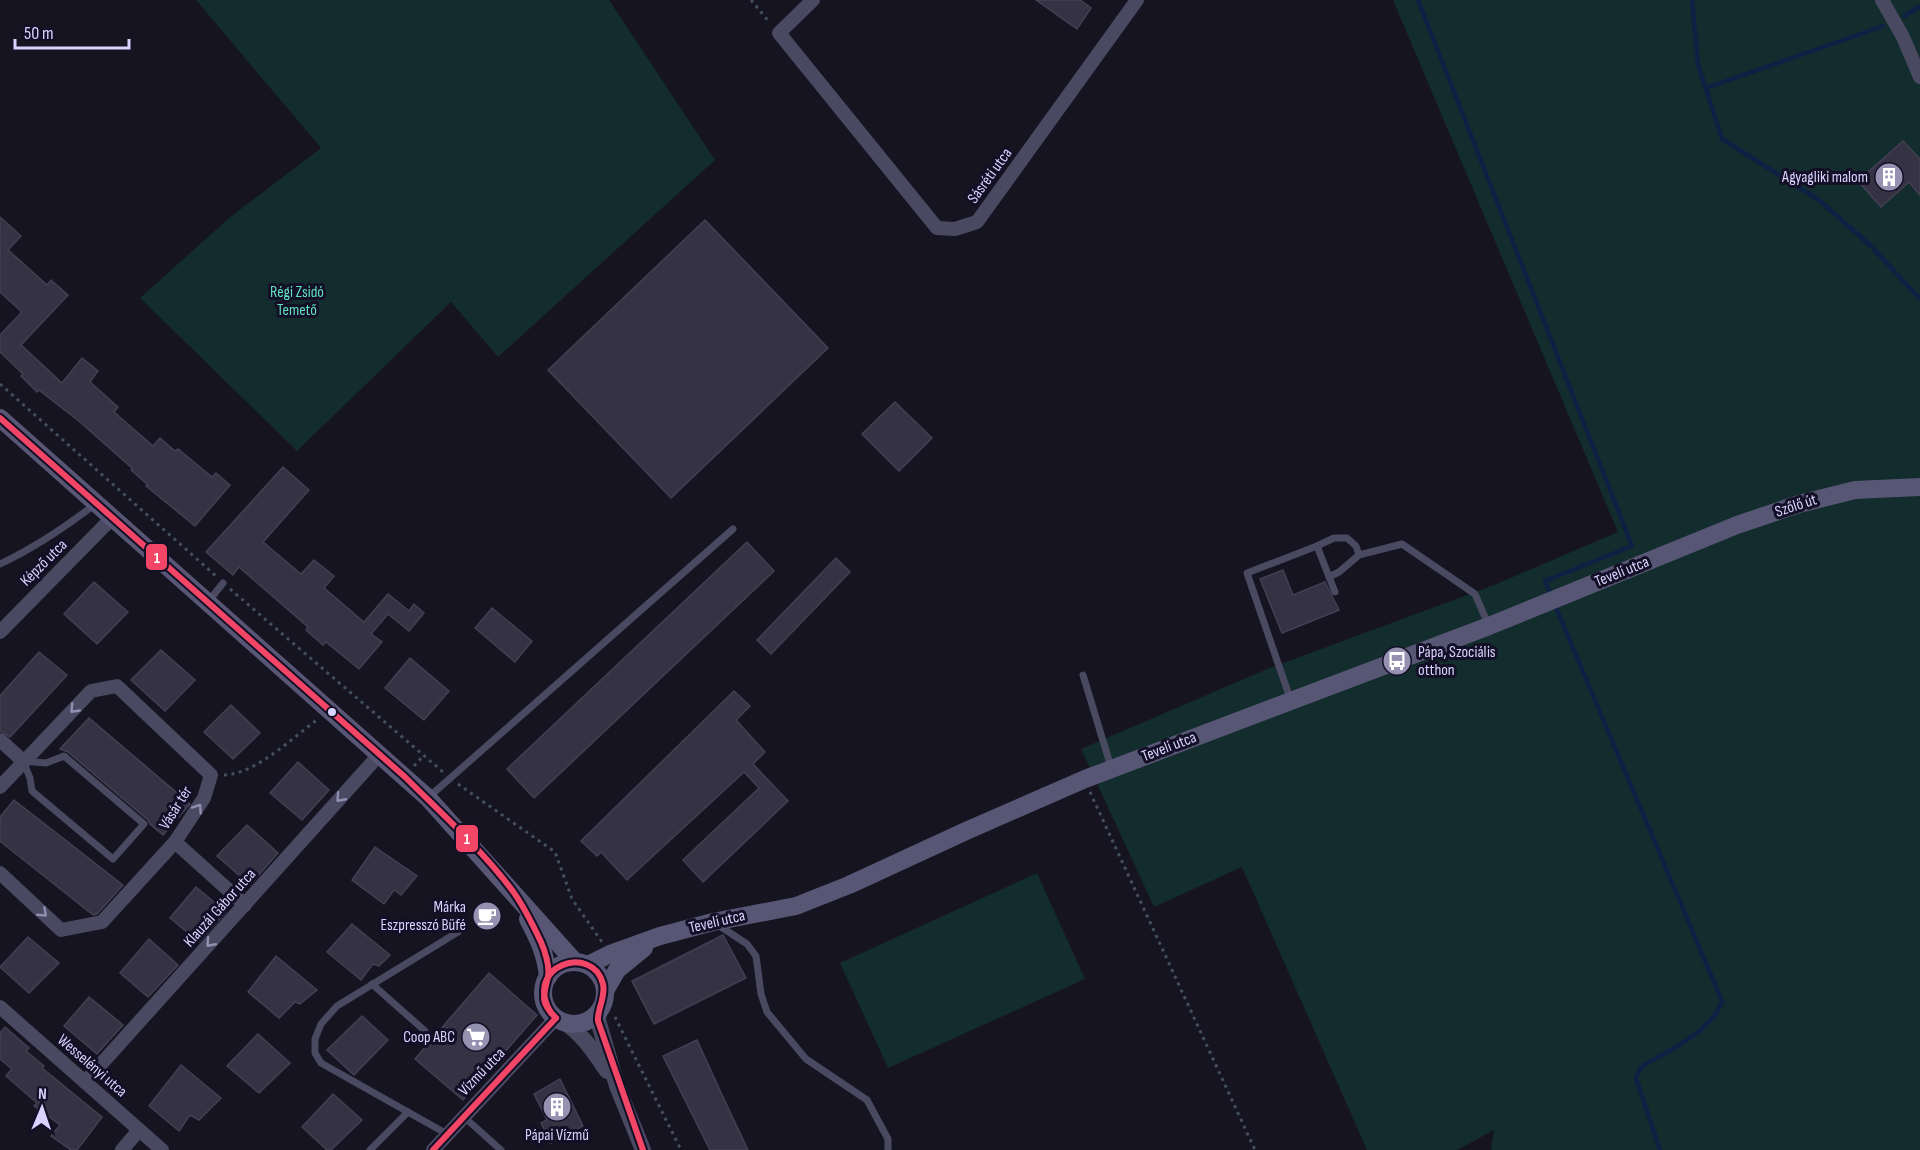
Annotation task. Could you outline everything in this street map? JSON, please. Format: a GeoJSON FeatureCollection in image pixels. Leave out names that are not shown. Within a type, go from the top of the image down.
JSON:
{"type":"FeatureCollection","features":[{"type":"Feature","properties":{"kind":"main road"},"geometry":{"type":"LineString","coordinates":[[0,418],[428,798],[581,963],[602,979],[605,992],[603,1005],[589,1020],[582,1023],[559,1020],[551,1014],[544,1002],[543,989],[548,976],[547,960],[542,944],[513,891]]}},
{"type":"Feature","properties":{"kind":"main road","name":"Szőlő út"},"geometry":{"type":"LineString","coordinates":[[1677,550],[1737,525],[1826,496],[1855,490],[1920,487]]}},
{"type":"Feature","properties":{"kind":"main road","name":"Teveli utca"},"geometry":{"type":"LineString","coordinates":[[581,963],[660,936],[713,922],[796,906],[849,885],[1085,779],[1489,626],[1677,550]]}},
{"type":"Feature","properties":{"kind":"main road","name":"Teveli utca"},"geometry":{"type":"LineString","coordinates":[[605,992],[611,977],[622,965],[660,936]]}},
{"type":"Feature","properties":{"kind":"main road"},"geometry":{"type":"LineString","coordinates":[[548,976],[560,966],[581,963]]}},
{"type":"Feature","properties":{"kind":"street"},"geometry":{"type":"LineString","coordinates":[[779,33],[813,0]]}},
{"type":"Feature","properties":{"kind":"street","name":"Sásréti utca"},"geometry":{"type":"LineString","coordinates":[[779,33],[937,228],[955,229],[977,222],[1137,0]]}},
{"type":"Feature","properties":{"kind":"street"},"geometry":{"type":"LineString","coordinates":[[1882,0],[1903,37],[1920,76]]}},
{"type":"Feature","properties":{"kind":"street","name":"Képző utca"},"geometry":{"type":"LineString","coordinates":[[0,632],[112,518]]}},
{"type":"Feature","properties":{"kind":"street","name":"Vásár tér"},"geometry":{"type":"LineString","coordinates":[[0,787],[91,691],[117,686],[211,775],[204,798],[175,842],[102,922],[61,930],[0,873]]}},
{"type":"Feature","properties":{"kind":"street"},"geometry":{"type":"LineString","coordinates":[[0,740],[23,761]]}},
{"type":"Feature","properties":{"kind":"street","name":"Klauzál Gábor utca"},"geometry":{"type":"LineString","coordinates":[[85,1082],[379,755]]}},
{"type":"Feature","properties":{"kind":"street"},"geometry":{"type":"LineString","coordinates":[[175,842],[245,905]]}},
{"type":"Feature","properties":{"kind":"street","name":"Wesselényi utca"},"geometry":{"type":"LineString","coordinates":[[0,1007],[162,1150]]}},
{"type":"Feature","properties":{"kind":"street"},"geometry":{"type":"LineString","coordinates":[[599,1011],[598,1020],[618,1086],[643,1150]]}},
{"type":"Feature","properties":{"kind":"street"},"geometry":{"type":"LineString","coordinates":[[559,1020],[574,1029],[589,1044],[618,1086]]}},
{"type":"Feature","properties":{"kind":"street","name":"Vízmű utca"},"geometry":{"type":"LineString","coordinates":[[433,1150],[463,1116],[559,1020]]}},
{"type":"Feature","properties":{"kind":"street"},"geometry":{"type":"LineString","coordinates":[[122,1150],[140,1130]]}},
{"type":"Feature","properties":{"kind":"lane"},"geometry":{"type":"LineString","coordinates":[[0,564],[61,530],[96,503]]}},
{"type":"Feature","properties":{"kind":"lane"},"geometry":{"type":"LineString","coordinates":[[428,798],[733,529]]}},
{"type":"Feature","properties":{"kind":"lane"},"geometry":{"type":"LineString","coordinates":[[1291,701],[1247,573],[1334,538],[1347,538],[1356,546],[1359,555]]}},
{"type":"Feature","properties":{"kind":"lane"},"geometry":{"type":"LineString","coordinates":[[1329,577],[1340,572],[1359,555],[1402,544],[1475,594],[1489,626]]}},
{"type":"Feature","properties":{"kind":"lane"},"geometry":{"type":"LineString","coordinates":[[1317,546],[1335,592]]}},
{"type":"Feature","properties":{"kind":"lane"},"geometry":{"type":"LineString","coordinates":[[208,602],[223,583]]}},
{"type":"Feature","properties":{"kind":"lane"},"geometry":{"type":"LineString","coordinates":[[1083,675],[1112,769]]}},
{"type":"Feature","properties":{"kind":"lane"},"geometry":{"type":"LineString","coordinates":[[64,756],[144,824],[113,859],[32,791],[30,778],[23,761],[46,763],[64,756]]}},
{"type":"Feature","properties":{"kind":"lane"},"geometry":{"type":"LineString","coordinates":[[713,922],[747,944],[756,956],[761,994],[767,1012],[806,1059],[867,1100],[888,1139],[888,1150]]}},
{"type":"Feature","properties":{"kind":"lane"},"geometry":{"type":"LineString","coordinates":[[447,1134],[321,1063],[315,1053],[315,1039],[321,1024],[337,1005],[458,932]]}},
{"type":"Feature","properties":{"kind":"lane"},"geometry":{"type":"LineString","coordinates":[[372,984],[425,1031]]}},
{"type":"Feature","properties":{"kind":"lane"},"geometry":{"type":"LineString","coordinates":[[370,1150],[408,1112]]}},
{"type":"Feature","properties":{"kind":"lane"},"geometry":{"type":"LineString","coordinates":[[463,1116],[501,1150]]}},
{"type":"Feature","properties":{"kind":"path"},"geometry":{"type":"LineString","coordinates":[[751,0],[779,33]]}},
{"type":"Feature","properties":{"kind":"path"},"geometry":{"type":"LineString","coordinates":[[0,384],[223,583],[423,756]]}},
{"type":"Feature","properties":{"kind":"path"},"geometry":{"type":"LineString","coordinates":[[211,775],[233,774],[252,768],[330,710]]}},
{"type":"Feature","properties":{"kind":"path"},"geometry":{"type":"LineString","coordinates":[[1085,779],[1255,1150]]}},
{"type":"Feature","properties":{"kind":"green space","name":"Régi Zsidó Temető"},"geometry":{"type":"Polygon","coordinates":[[[196,0],[609,0],[715,160],[498,357],[451,302],[297,451],[140,298],[229,218],[321,148],[196,0]]]}},
{"type":"Feature","properties":{"kind":"green space"},"geometry":{"type":"Polygon","coordinates":[[[1393,0],[1920,0],[1920,1150],[1491,1150],[1494,1130],[1457,1150],[1367,1150],[1242,867],[1154,907],[1081,749],[1267,669],[1494,585],[1618,532],[1393,0]]]}},
{"type":"Feature","properties":{"kind":"green space"},"geometry":{"type":"Polygon","coordinates":[[[1037,873],[1085,979],[888,1068],[840,963],[1037,873]]]}},
{"type":"Feature","properties":{"kind":"building"},"geometry":{"type":"Polygon","coordinates":[[[1036,0],[1080,0],[1091,8],[1077,29],[1036,0]]]}},
{"type":"Feature","properties":{"kind":"building","name":"Agyagliki malom"},"geometry":{"type":"Polygon","coordinates":[[[1903,141],[1920,159],[1920,195],[1909,182],[1881,207],[1858,181],[1903,141]]]}},
{"type":"Feature","properties":{"kind":"building"},"geometry":{"type":"Polygon","coordinates":[[[0,217],[21,236],[8,250],[47,285],[51,280],[68,295],[21,345],[62,383],[82,358],[98,371],[90,382],[118,407],[114,412],[153,446],[160,438],[175,451],[178,449],[212,477],[216,473],[230,485],[195,526],[146,486],[148,485],[131,470],[133,469],[80,422],[39,390],[37,392],[21,376],[23,374],[0,352],[0,335],[22,312],[0,292],[0,217]]]}},
{"type":"Feature","properties":{"kind":"building"},"geometry":{"type":"Polygon","coordinates":[[[705,220],[828,348],[671,498],[548,370],[705,220]]]}},
{"type":"Feature","properties":{"kind":"building"},"geometry":{"type":"Polygon","coordinates":[[[895,402],[932,438],[899,471],[862,434],[895,402]]]}},
{"type":"Feature","properties":{"kind":"building"},"geometry":{"type":"Polygon","coordinates":[[[283,467],[309,490],[263,542],[301,574],[314,560],[334,576],[324,588],[364,622],[388,594],[409,611],[414,604],[424,613],[409,631],[388,614],[371,634],[382,642],[359,669],[326,642],[323,645],[306,630],[308,627],[239,567],[233,575],[206,552],[283,467]]]}},
{"type":"Feature","properties":{"kind":"building"},"geometry":{"type":"Polygon","coordinates":[[[747,542],[774,571],[534,798],[507,769],[747,542]]]}},
{"type":"Feature","properties":{"kind":"building"},"geometry":{"type":"Polygon","coordinates":[[[836,558],[850,572],[771,654],[757,640],[836,558]]]}},
{"type":"Feature","properties":{"kind":"building"},"geometry":{"type":"Polygon","coordinates":[[[1283,570],[1293,595],[1325,582],[1339,610],[1282,633],[1260,579],[1283,570]]]}},
{"type":"Feature","properties":{"kind":"building"},"geometry":{"type":"Polygon","coordinates":[[[94,582],[128,612],[97,644],[64,614],[94,582]]]}},
{"type":"Feature","properties":{"kind":"building"},"geometry":{"type":"Polygon","coordinates":[[[492,608],[532,641],[515,662],[475,628],[492,608]]]}},
{"type":"Feature","properties":{"kind":"building"},"geometry":{"type":"Polygon","coordinates":[[[161,650],[195,680],[165,711],[131,680],[161,650]]]}},
{"type":"Feature","properties":{"kind":"building"},"geometry":{"type":"Polygon","coordinates":[[[39,652],[67,675],[10,737],[0,731],[0,696],[39,652]]]}},
{"type":"Feature","properties":{"kind":"building"},"geometry":{"type":"Polygon","coordinates":[[[410,658],[449,691],[424,720],[385,688],[410,658]]]}},
{"type":"Feature","properties":{"kind":"building"},"geometry":{"type":"Polygon","coordinates":[[[734,691],[750,706],[736,720],[765,752],[753,764],[788,801],[703,882],[683,860],[759,788],[744,772],[627,880],[601,852],[597,856],[581,841],[734,691]]]}},
{"type":"Feature","properties":{"kind":"building"},"geometry":{"type":"Polygon","coordinates":[[[231,705],[260,733],[233,759],[204,732],[231,705]]]}},
{"type":"Feature","properties":{"kind":"building"},"geometry":{"type":"Polygon","coordinates":[[[89,718],[190,804],[163,835],[68,752],[60,749],[89,718]]]}},
{"type":"Feature","properties":{"kind":"building"},"geometry":{"type":"Polygon","coordinates":[[[298,762],[329,790],[302,820],[270,793],[298,762]]]}},
{"type":"Feature","properties":{"kind":"building"},"geometry":{"type":"Polygon","coordinates":[[[14,800],[123,885],[97,914],[93,915],[0,841],[0,817],[14,800]]]}},
{"type":"Feature","properties":{"kind":"building"},"geometry":{"type":"Polygon","coordinates":[[[247,825],[278,853],[250,885],[217,856],[247,825]]]}},
{"type":"Feature","properties":{"kind":"building"},"geometry":{"type":"Polygon","coordinates":[[[375,847],[417,876],[401,895],[394,890],[384,904],[352,880],[375,847]]]}},
{"type":"Feature","properties":{"kind":"building"},"geometry":{"type":"Polygon","coordinates":[[[196,887],[226,912],[199,942],[170,918],[196,887]]]}},
{"type":"Feature","properties":{"kind":"building"},"geometry":{"type":"Polygon","coordinates":[[[352,924],[390,955],[379,966],[373,964],[361,980],[327,952],[352,924]]]}},
{"type":"Feature","properties":{"kind":"building"},"geometry":{"type":"Polygon","coordinates":[[[723,935],[746,978],[654,1024],[632,981],[723,935]]]}},
{"type":"Feature","properties":{"kind":"building"},"geometry":{"type":"Polygon","coordinates":[[[28,937],[59,963],[29,993],[0,967],[28,937]]]}},
{"type":"Feature","properties":{"kind":"building"},"geometry":{"type":"Polygon","coordinates":[[[149,939],[178,965],[148,997],[120,973],[149,939]]]}},
{"type":"Feature","properties":{"kind":"building"},"geometry":{"type":"Polygon","coordinates":[[[276,956],[317,990],[300,1004],[295,1002],[279,1018],[248,992],[276,956]]]}},
{"type":"Feature","properties":{"kind":"building","name":"Coop ABC"},"geometry":{"type":"Polygon","coordinates":[[[489,973],[537,1015],[463,1100],[415,1059],[489,973]]]}},
{"type":"Feature","properties":{"kind":"building"},"geometry":{"type":"Polygon","coordinates":[[[89,997],[123,1025],[97,1054],[64,1026],[89,997]]]}},
{"type":"Feature","properties":{"kind":"building"},"geometry":{"type":"Polygon","coordinates":[[[362,1016],[388,1040],[354,1075],[327,1050],[362,1016]]]}},
{"type":"Feature","properties":{"kind":"building"},"geometry":{"type":"Polygon","coordinates":[[[5,1027],[29,1048],[26,1051],[44,1066],[42,1068],[102,1117],[77,1150],[71,1150],[51,1136],[60,1125],[34,1106],[37,1103],[6,1076],[12,1069],[0,1059],[0,1033],[5,1027]]]}},
{"type":"Feature","properties":{"kind":"building"},"geometry":{"type":"Polygon","coordinates":[[[258,1034],[290,1063],[259,1093],[227,1066],[258,1034]]]}},
{"type":"Feature","properties":{"kind":"building"},"geometry":{"type":"Polygon","coordinates":[[[697,1040],[748,1150],[710,1150],[663,1056],[697,1040]]]}},
{"type":"Feature","properties":{"kind":"building"},"geometry":{"type":"Polygon","coordinates":[[[181,1065],[221,1098],[199,1120],[190,1115],[179,1131],[149,1106],[181,1065]]]}},
{"type":"Feature","properties":{"kind":"building","name":"Pápai Vízmű"},"geometry":{"type":"Polygon","coordinates":[[[560,1079],[583,1126],[551,1143],[541,1123],[547,1120],[534,1094],[560,1079]]]}},
{"type":"Feature","properties":{"kind":"building"},"geometry":{"type":"Polygon","coordinates":[[[333,1094],[362,1120],[331,1150],[327,1150],[302,1127],[333,1094]]]}},
{"type":"Feature","properties":{"kind":"waterway"},"geometry":{"type":"LineString","coordinates":[[1418,0],[1632,546],[1545,581],[1551,595]]}},
{"type":"Feature","properties":{"kind":"waterway"},"geometry":{"type":"LineString","coordinates":[[1692,0],[1698,64],[1722,139],[1819,200],[1871,246],[1920,299]]}},
{"type":"Feature","properties":{"kind":"waterway"},"geometry":{"type":"LineString","coordinates":[[1904,16],[1920,6]]}},
{"type":"Feature","properties":{"kind":"waterway"},"geometry":{"type":"LineString","coordinates":[[1706,88],[1883,26]]}},
{"type":"Feature","properties":{"kind":"waterway"},"geometry":{"type":"LineString","coordinates":[[1554,603],[1722,1001],[1717,1012],[1699,1031],[1641,1067],[1636,1078],[1660,1150]]}},
{"type":"Feature","properties":{"kind":"transit line","name":"1"},"geometry":{"type":"LineString","coordinates":[[0,418],[405,777],[474,846],[512,890],[543,946],[548,969],[544,999],[547,1008],[556,1018]]}},
{"type":"Feature","properties":{"kind":"transit line","name":"1"},"geometry":{"type":"LineString","coordinates":[[551,1013],[544,996],[545,982],[552,972],[562,965],[575,963],[587,964],[597,972],[604,989],[598,1021],[643,1150]]}},
{"type":"Feature","properties":{"kind":"transit line","name":"1"},"geometry":{"type":"LineString","coordinates":[[433,1150],[556,1018]]}},
{"type":"Feature","properties":{"kind":"place","name":"Agyagliki malom"},"geometry":{"type":"Point","coordinates":[1889,177]}},
{"type":"Feature","properties":{"kind":"place","name":"Pápa, Szociális otthon"},"geometry":{"type":"Point","coordinates":[1397,661]}},
{"type":"Feature","properties":{"kind":"place","name":"Márka Eszpresszó Büfé"},"geometry":{"type":"Point","coordinates":[487,916]}},
{"type":"Feature","properties":{"kind":"place","name":"Coop ABC"},"geometry":{"type":"Point","coordinates":[476,1037]}},
{"type":"Feature","properties":{"kind":"place","name":"Pápai Vízmű"},"geometry":{"type":"Point","coordinates":[557,1107]}}]}
